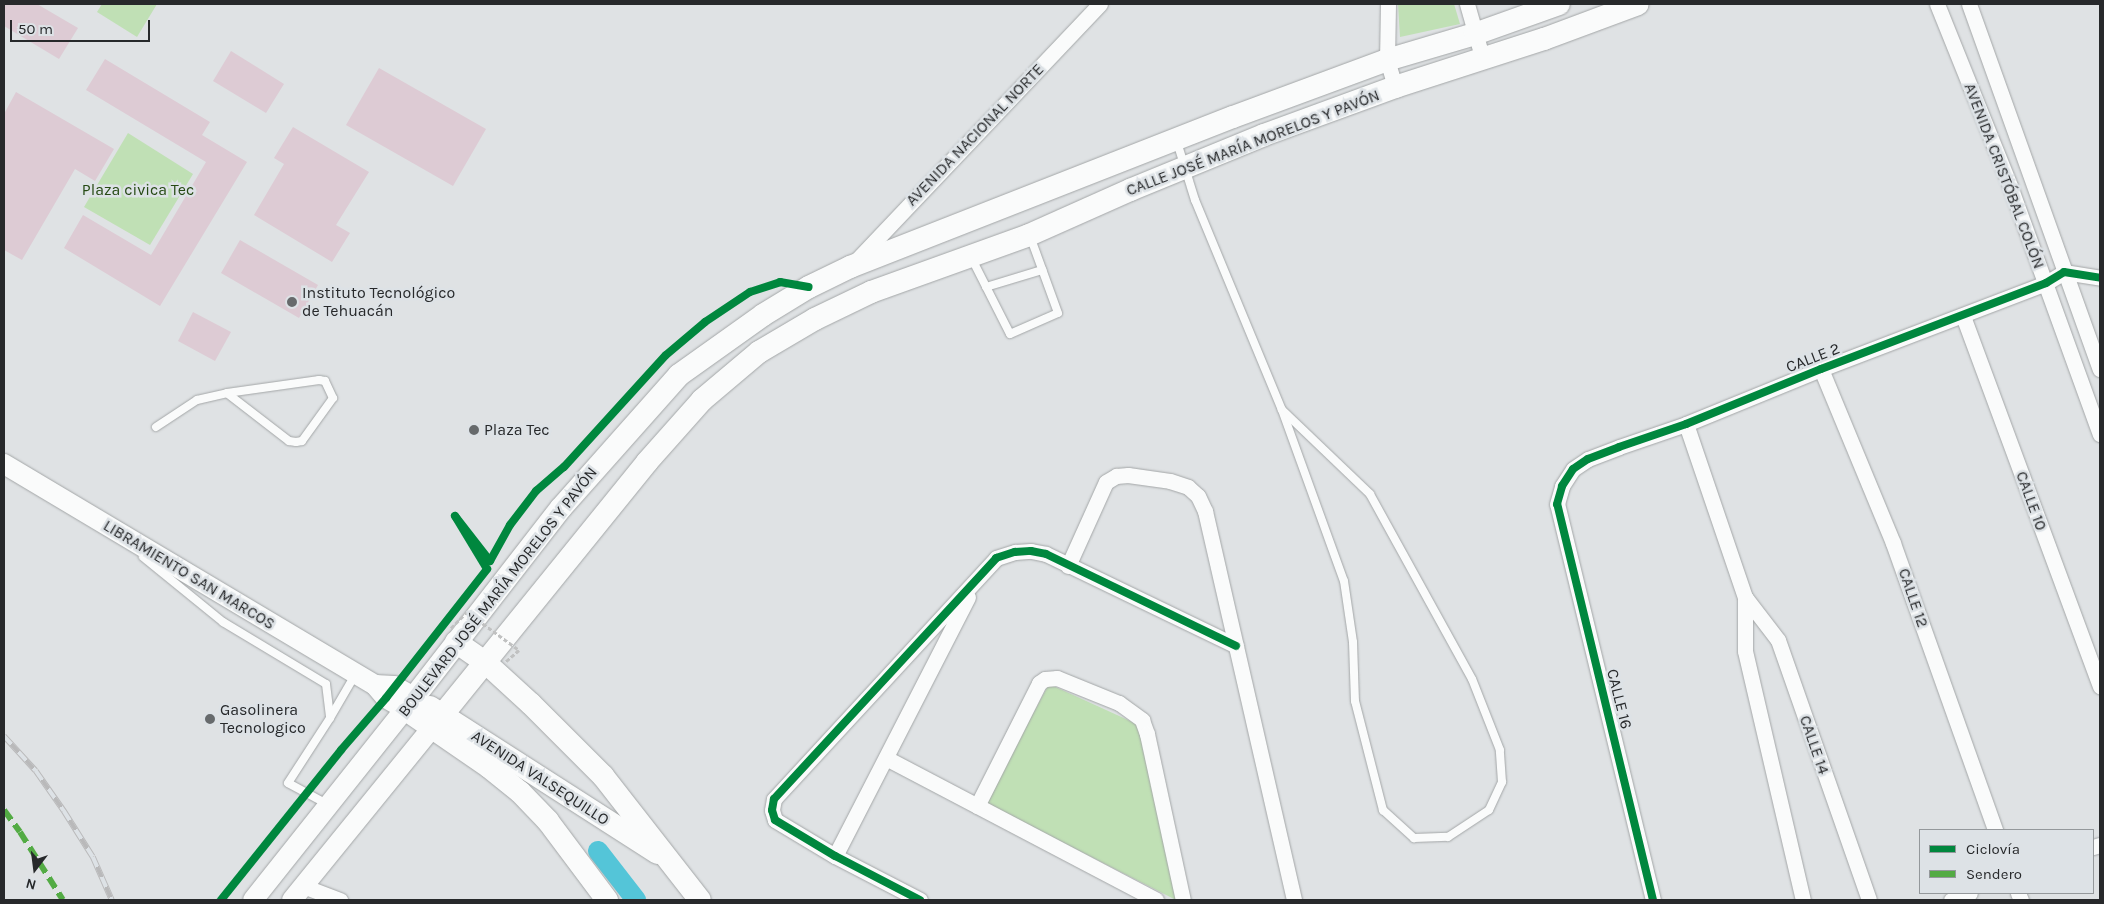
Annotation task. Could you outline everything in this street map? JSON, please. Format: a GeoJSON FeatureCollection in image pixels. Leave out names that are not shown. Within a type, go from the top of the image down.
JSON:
{"type":"FeatureCollection","features":[{"type":"Feature","properties":{"kind":"main road","name":"CALLE JOSÉ MARÍA MORELOS Y PAVÓN"},"geometry":{"type":"LineString","coordinates":[[850,267],[1387,60],[1475,34],[1559,4]]}},
{"type":"Feature","properties":{"kind":"main road","name":"CALLE JOSÉ MARÍA MORELOS Y PAVÓN"},"geometry":{"type":"LineString","coordinates":[[872,292],[1029,235],[1184,167],[1264,135],[1395,88],[1483,60],[1638,4]]}},
{"type":"Feature","properties":{"kind":"main road","name":"BOULEVARD JOSÉ MARÍA MORELOS Y PAVÓN"},"geometry":{"type":"LineString","coordinates":[[253,900],[410,703],[449,633],[679,375],[763,316],[809,287],[850,267]]}},
{"type":"Feature","properties":{"kind":"main road","name":"BOULEVARD JOSÉ MARÍA MORELOS Y PAVÓN"},"geometry":{"type":"LineString","coordinates":[[297,893],[436,722],[495,662],[647,462],[702,400],[759,352],[815,319],[872,292]]}},
{"type":"Feature","properties":{"kind":"main road","name":"LIBRAMIENTO SAN MARCOS"},"geometry":{"type":"LineString","coordinates":[[4,464],[355,675],[375,685],[394,686],[410,703]]}},
{"type":"Feature","properties":{"kind":"main road"},"geometry":{"type":"LineString","coordinates":[[449,633],[495,662],[603,776],[700,900]]}},
{"type":"Feature","properties":{"kind":"main road","name":"AVENIDA VALSEQUILLO"},"geometry":{"type":"LineString","coordinates":[[410,703],[436,722],[572,798],[667,859]]}},
{"type":"Feature","properties":{"kind":"main road"},"geometry":{"type":"LineString","coordinates":[[436,722],[520,792],[548,821],[607,900]]}},
{"type":"Feature","properties":{"kind":"main road"},"geometry":{"type":"LineString","coordinates":[[548,821],[572,798]]}},
{"type":"Feature","properties":{"kind":"street","name":"AVENIDA NACIONAL NORTE"},"geometry":{"type":"LineString","coordinates":[[850,267],[1100,4]]}},
{"type":"Feature","properties":{"kind":"street"},"geometry":{"type":"LineString","coordinates":[[1388,4],[1387,60],[1395,88]]}},
{"type":"Feature","properties":{"kind":"street"},"geometry":{"type":"LineString","coordinates":[[1467,4],[1483,60]]}},
{"type":"Feature","properties":{"kind":"street","name":"AVENIDA CRISTÓBAL COLÓN"},"geometry":{"type":"LineString","coordinates":[[1937,4],[2046,283],[2100,434]]}},
{"type":"Feature","properties":{"kind":"street","name":"AVENIDA CRISTÓBAL COLÓN"},"geometry":{"type":"LineString","coordinates":[[1969,4],[2100,369]]}},
{"type":"Feature","properties":{"kind":"street"},"geometry":{"type":"LineString","coordinates":[[2064,272],[2100,278]]}},
{"type":"Feature","properties":{"kind":"street","name":"CALLE 2"},"geometry":{"type":"LineString","coordinates":[[1557,504],[1562,486],[1573,469],[1588,459],[1686,424],[1821,369],[1963,316],[2046,283],[2064,272]]}},
{"type":"Feature","properties":{"kind":"street","name":"CALLE 10"},"geometry":{"type":"LineString","coordinates":[[1963,316],[2100,686]]}},
{"type":"Feature","properties":{"kind":"street","name":"CALLE 12"},"geometry":{"type":"LineString","coordinates":[[1821,369],[1893,543],[1995,829]]}},
{"type":"Feature","properties":{"kind":"street","name":"CALLE 14"},"geometry":{"type":"LineString","coordinates":[[1686,424],[1745,597],[1778,640],[1869,900]]}},
{"type":"Feature","properties":{"kind":"street"},"geometry":{"type":"LineString","coordinates":[[1068,566],[1106,482],[1116,476],[1128,475],[1170,481],[1188,487],[1198,496],[1205,511],[1294,900]]}},
{"type":"Feature","properties":{"kind":"street","name":"CALLE 16"},"geometry":{"type":"LineString","coordinates":[[1557,504],[1654,900]]}},
{"type":"Feature","properties":{"kind":"street"},"geometry":{"type":"LineString","coordinates":[[920,900],[835,856],[775,820],[772,810],[774,799],[996,558],[1015,552],[1031,551],[1046,554],[1236,646]]}},
{"type":"Feature","properties":{"kind":"street"},"geometry":{"type":"LineString","coordinates":[[835,856],[977,579]]}},
{"type":"Feature","properties":{"kind":"street","name":"CALLE 14"},"geometry":{"type":"LineString","coordinates":[[1745,597],[1745,651],[1803,900]]}},
{"type":"Feature","properties":{"kind":"street"},"geometry":{"type":"LineString","coordinates":[[977,806],[1039,683],[1045,679],[1057,678],[1120,703],[1142,720],[1147,734],[1183,900]]}},
{"type":"Feature","properties":{"kind":"street"},"geometry":{"type":"LineString","coordinates":[[886,758],[1156,900]]}},
{"type":"Feature","properties":{"kind":"street"},"geometry":{"type":"LineString","coordinates":[[297,893],[340,900]]}},
{"type":"Feature","properties":{"kind":"street"},"geometry":{"type":"LineString","coordinates":[[1951,900],[1967,894]]}},
{"type":"Feature","properties":{"kind":"lane"},"geometry":{"type":"LineString","coordinates":[[1176,140],[1195,200],[1282,410],[1344,581],[1353,642],[1355,701],[1383,810],[1414,838],[1448,837],[1489,810],[1502,782],[1500,750],[1472,680],[1370,494],[1282,410]]}},
{"type":"Feature","properties":{"kind":"lane"},"geometry":{"type":"LineString","coordinates":[[971,257],[1010,334],[1058,313],[1029,235]]}},
{"type":"Feature","properties":{"kind":"lane"},"geometry":{"type":"LineString","coordinates":[[986,287],[1042,270]]}},
{"type":"Feature","properties":{"kind":"lane"},"geometry":{"type":"LineString","coordinates":[[156,427],[197,400],[227,393],[319,380],[324,381],[333,398],[302,441],[296,442],[290,441],[227,393]]}},
{"type":"Feature","properties":{"kind":"lane"},"geometry":{"type":"LineString","coordinates":[[101,523],[223,622],[326,684],[330,718]]}},
{"type":"Feature","properties":{"kind":"lane"},"geometry":{"type":"LineString","coordinates":[[328,805],[288,783],[355,675]]}},
{"type":"Feature","properties":{"kind":"path"},"geometry":{"type":"LineString","coordinates":[[449,633],[467,612],[519,650],[495,662]]}},
{"type":"Feature","properties":{"kind":"path"},"geometry":{"type":"LineString","coordinates":[[449,633],[452,614]]}},
{"type":"Feature","properties":{"kind":"green space"},"geometry":{"type":"Polygon","coordinates":[[[102,4],[157,4],[137,37],[97,12],[102,4]]]}},
{"type":"Feature","properties":{"kind":"green space"},"geometry":{"type":"Polygon","coordinates":[[[1398,4],[1454,4],[1460,24],[1400,37],[1398,4]]]}},
{"type":"Feature","properties":{"kind":"green space","name":"Plaza civica Tec"},"geometry":{"type":"Polygon","coordinates":[[[128,133],[193,174],[150,245],[84,207],[128,133]]]}},
{"type":"Feature","properties":{"kind":"green space"},"geometry":{"type":"Polygon","coordinates":[[[1049,684],[1139,725],[1176,900],[985,803],[1049,684]]]}},
{"type":"Feature","properties":{"kind":"building"},"geometry":{"type":"Polygon","coordinates":[[[4,4],[37,4],[78,28],[59,59],[4,26],[4,4]]]}},
{"type":"Feature","properties":{"kind":"building"},"geometry":{"type":"Polygon","coordinates":[[[231,51],[284,84],[266,113],[213,81],[231,51]]]}},
{"type":"Feature","properties":{"kind":"building"},"geometry":{"type":"Polygon","coordinates":[[[105,59],[210,122],[202,135],[247,162],[160,306],[64,248],[83,215],[151,255],[206,162],[86,90],[105,59]]]}},
{"type":"Feature","properties":{"kind":"building"},"geometry":{"type":"Polygon","coordinates":[[[379,68],[486,129],[453,186],[346,125],[379,68]]]}},
{"type":"Feature","properties":{"kind":"building"},"geometry":{"type":"Polygon","coordinates":[[[16,92],[114,149],[95,181],[75,169],[22,260],[4,250],[4,114],[16,92]]]}},
{"type":"Feature","properties":{"kind":"building"},"geometry":{"type":"Polygon","coordinates":[[[293,127],[369,172],[336,225],[350,233],[332,262],[254,215],[284,164],[274,158],[293,127]]]}},
{"type":"Feature","properties":{"kind":"building"},"geometry":{"type":"Polygon","coordinates":[[[240,240],[318,285],[299,318],[221,273],[240,240]]]}},
{"type":"Feature","properties":{"kind":"building"},"geometry":{"type":"Polygon","coordinates":[[[193,312],[231,332],[215,361],[178,341],[193,312]]]}},
{"type":"Feature","properties":{"kind":"waterway"},"geometry":{"type":"LineString","coordinates":[[598,851],[636,900]]}},
{"type":"Feature","properties":{"kind":"railway"},"geometry":{"type":"LineString","coordinates":[[4,736],[36,771],[64,811],[93,857],[112,900]]}},
{"type":"Feature","properties":{"kind":"marked path"},"geometry":{"type":"LineString","coordinates":[[4,810],[63,900]]}},
{"type":"Feature","properties":{"kind":"cycle path"},"geometry":{"type":"LineString","coordinates":[[1653,900],[1557,504],[1562,486],[1573,469],[1588,459],[1686,424],[1821,369],[2046,283],[2064,272],[2100,278]]}},
{"type":"Feature","properties":{"kind":"cycle path"},"geometry":{"type":"LineString","coordinates":[[221,900],[341,750],[386,698],[487,569],[455,516],[490,561],[510,525],[536,491],[564,467],[666,355],[705,322],[750,292],[780,282],[809,287]]}},
{"type":"Feature","properties":{"kind":"cycle path"},"geometry":{"type":"LineString","coordinates":[[920,900],[835,856],[775,820],[772,810],[774,799],[996,558],[1015,552],[1031,551],[1046,554],[1236,646]]}},
{"type":"Feature","properties":{"kind":"place","name":"Instituto Tecnológico de Tehuacán"},"geometry":{"type":"Point","coordinates":[292,302]}},
{"type":"Feature","properties":{"kind":"place","name":"Plaza Tec"},"geometry":{"type":"Point","coordinates":[474,430]}},
{"type":"Feature","properties":{"kind":"place","name":"Gasolinera Tecnologico"},"geometry":{"type":"Point","coordinates":[210,719]}}]}
